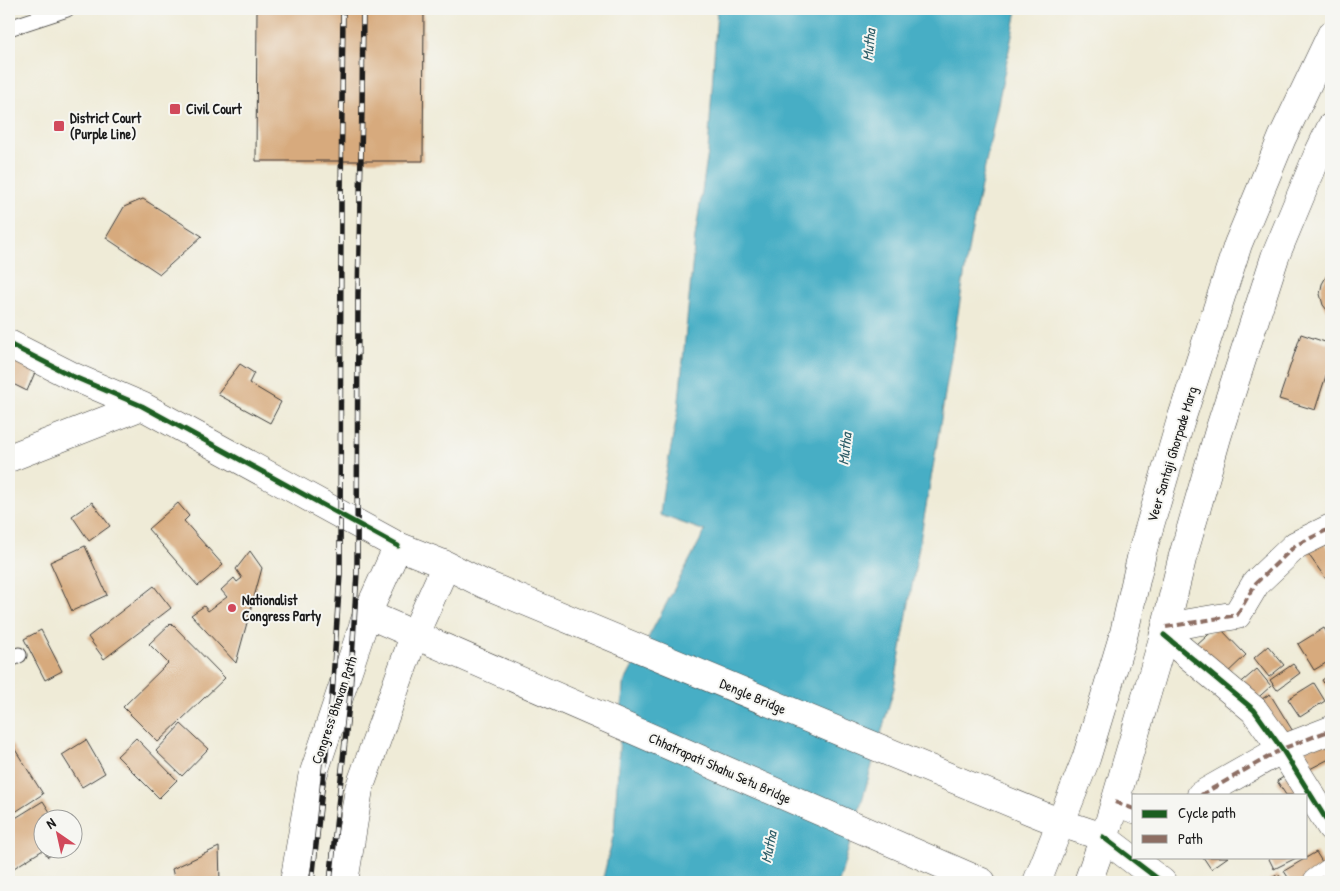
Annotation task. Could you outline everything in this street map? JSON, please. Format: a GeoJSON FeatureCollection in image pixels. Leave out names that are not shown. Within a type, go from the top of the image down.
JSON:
{"type":"FeatureCollection","features":[{"type":"Feature","properties":{"kind":"main road","name":"Veer Santaji Ghorpade Marg"},"geometry":{"type":"LineString","coordinates":[[1037,882],[1086,759],[1124,633],[1143,549],[1180,423],[1238,244],[1282,138],[1331,35]]}},
{"type":"Feature","properties":{"kind":"main road"},"geometry":{"type":"LineString","coordinates":[[1088,882],[1108,826],[1124,806],[1182,559],[1218,434],[1275,257],[1331,126]]}},
{"type":"Feature","properties":{"kind":"main road","name":"Dengle Bridge"},"geometry":{"type":"LineString","coordinates":[[9,344],[72,376],[142,406],[398,546],[484,584],[1031,811],[1103,837],[1162,882]]}},
{"type":"Feature","properties":{"kind":"main road"},"geometry":{"type":"LineString","coordinates":[[9,458],[142,406]]}},
{"type":"Feature","properties":{"kind":"main road"},"geometry":{"type":"LineString","coordinates":[[1165,631],[1237,615],[1256,583],[1296,545],[1331,528]]}},
{"type":"Feature","properties":{"kind":"main road","name":"Congress Bhavan Path"},"geometry":{"type":"LineString","coordinates":[[294,882],[312,778],[367,614],[398,546]]}},
{"type":"Feature","properties":{"kind":"main road"},"geometry":{"type":"LineString","coordinates":[[344,882],[359,790],[414,636],[446,566]]}},
{"type":"Feature","properties":{"kind":"main road","name":"Chhatrapati Shahu Setu Bridge"},"geometry":{"type":"LineString","coordinates":[[367,614],[982,882]]}},
{"type":"Feature","properties":{"kind":"main road"},"geometry":{"type":"LineString","coordinates":[[1165,631],[1254,710],[1282,749],[1331,827]]}},
{"type":"Feature","properties":{"kind":"main road"},"geometry":{"type":"LineString","coordinates":[[1203,794],[1282,749],[1331,730]]}},
{"type":"Feature","properties":{"kind":"main road"},"geometry":{"type":"LineString","coordinates":[[1317,882],[1331,872]]}},
{"type":"Feature","properties":{"kind":"lane"},"geometry":{"type":"LineString","coordinates":[[9,28],[68,9]]}},
{"type":"Feature","properties":{"kind":"water","name":"Mutha"},"geometry":{"type":"Polygon","coordinates":[[[717,9],[1017,9],[970,239],[936,450],[894,688],[839,882],[602,882],[614,833],[623,685],[705,531],[660,515],[664,483],[678,411],[695,237],[708,152],[717,9]]]}},
{"type":"Feature","properties":{"kind":"building"},"geometry":{"type":"Polygon","coordinates":[[[257,9],[424,9],[423,161],[256,161],[257,9]]]}},
{"type":"Feature","properties":{"kind":"building"},"geometry":{"type":"Polygon","coordinates":[[[143,199],[202,236],[160,274],[106,238],[124,207],[143,199]]]}},
{"type":"Feature","properties":{"kind":"building"},"geometry":{"type":"Polygon","coordinates":[[[1331,272],[1331,315],[1323,305],[1320,294],[1322,284],[1331,272]]]}},
{"type":"Feature","properties":{"kind":"building"},"geometry":{"type":"Polygon","coordinates":[[[1301,334],[1331,344],[1331,360],[1315,410],[1279,399],[1301,334]]]}},
{"type":"Feature","properties":{"kind":"building"},"geometry":{"type":"Polygon","coordinates":[[[10,358],[36,370],[27,391],[9,382],[10,358]]]}},
{"type":"Feature","properties":{"kind":"building"},"geometry":{"type":"Polygon","coordinates":[[[240,364],[254,373],[249,383],[281,402],[270,423],[217,394],[240,364]]]}},
{"type":"Feature","properties":{"kind":"building"},"geometry":{"type":"Polygon","coordinates":[[[92,502],[110,526],[89,541],[72,516],[92,502]]]}},
{"type":"Feature","properties":{"kind":"building"},"geometry":{"type":"Polygon","coordinates":[[[178,503],[189,516],[184,521],[223,565],[198,586],[148,529],[178,503]]]}},
{"type":"Feature","properties":{"kind":"building"},"geometry":{"type":"Polygon","coordinates":[[[1322,540],[1331,552],[1331,575],[1326,579],[1306,551],[1322,540]]]}},
{"type":"Feature","properties":{"kind":"building"},"geometry":{"type":"Polygon","coordinates":[[[85,546],[107,595],[72,611],[50,562],[85,546]]]}},
{"type":"Feature","properties":{"kind":"building","name":"Nationalist Congress Party"},"geometry":{"type":"Polygon","coordinates":[[[250,551],[262,568],[236,663],[191,615],[204,606],[208,611],[227,597],[221,590],[234,578],[237,582],[242,578],[236,569],[250,551]]]}},
{"type":"Feature","properties":{"kind":"building"},"geometry":{"type":"Polygon","coordinates":[[[154,586],[171,608],[104,659],[88,637],[154,586]]]}},
{"type":"Feature","properties":{"kind":"building"},"geometry":{"type":"Polygon","coordinates":[[[171,623],[225,678],[158,742],[123,707],[168,663],[149,644],[171,623]]]}},
{"type":"Feature","properties":{"kind":"building"},"geometry":{"type":"Polygon","coordinates":[[[1218,626],[1246,655],[1224,676],[1196,646],[1218,626]]]}},
{"type":"Feature","properties":{"kind":"building"},"geometry":{"type":"Polygon","coordinates":[[[1324,628],[1331,640],[1331,660],[1314,670],[1298,644],[1324,628]]]}},
{"type":"Feature","properties":{"kind":"building"},"geometry":{"type":"Polygon","coordinates":[[[41,630],[62,671],[45,680],[24,639],[41,630]]]}},
{"type":"Feature","properties":{"kind":"building"},"geometry":{"type":"Polygon","coordinates":[[[1268,646],[1284,665],[1269,677],[1254,658],[1268,646]]]}},
{"type":"Feature","properties":{"kind":"building"},"geometry":{"type":"Polygon","coordinates":[[[1293,664],[1300,673],[1277,690],[1270,680],[1293,664]]]}},
{"type":"Feature","properties":{"kind":"building"},"geometry":{"type":"Polygon","coordinates":[[[1257,669],[1271,686],[1252,703],[1237,686],[1257,669]]]}},
{"type":"Feature","properties":{"kind":"building"},"geometry":{"type":"Polygon","coordinates":[[[1331,674],[1331,695],[1322,680],[1331,674]]]}},
{"type":"Feature","properties":{"kind":"building"},"geometry":{"type":"Polygon","coordinates":[[[1314,683],[1325,701],[1300,717],[1288,699],[1314,683]]]}},
{"type":"Feature","properties":{"kind":"building"},"geometry":{"type":"Polygon","coordinates":[[[1270,694],[1294,733],[1281,741],[1257,702],[1270,694]]]}},
{"type":"Feature","properties":{"kind":"building"},"geometry":{"type":"Polygon","coordinates":[[[181,724],[208,749],[182,776],[156,751],[181,724]]]}},
{"type":"Feature","properties":{"kind":"building"},"geometry":{"type":"Polygon","coordinates":[[[136,738],[177,780],[159,798],[117,756],[136,738]]]}},
{"type":"Feature","properties":{"kind":"building"},"geometry":{"type":"Polygon","coordinates":[[[9,740],[43,794],[9,816],[9,740]]]}},
{"type":"Feature","properties":{"kind":"building"},"geometry":{"type":"Polygon","coordinates":[[[86,740],[105,773],[82,787],[62,755],[86,740]]]}},
{"type":"Feature","properties":{"kind":"building"},"geometry":{"type":"Polygon","coordinates":[[[1331,742],[1331,758],[1306,771],[1295,751],[1331,742]]]}},
{"type":"Feature","properties":{"kind":"building"},"geometry":{"type":"Polygon","coordinates":[[[1292,772],[1305,794],[1285,794],[1277,781],[1292,772]]]}},
{"type":"Feature","properties":{"kind":"building"},"geometry":{"type":"Polygon","coordinates":[[[43,801],[47,808],[32,808],[32,857],[9,871],[9,822],[43,801]]]}},
{"type":"Feature","properties":{"kind":"building"},"geometry":{"type":"Polygon","coordinates":[[[219,847],[220,882],[175,882],[172,869],[219,847]]]}},
{"type":"Feature","properties":{"kind":"building"},"geometry":{"type":"Polygon","coordinates":[[[1316,852],[1327,870],[1306,882],[1291,882],[1284,871],[1316,852]]]}},
{"type":"Feature","properties":{"kind":"building"},"geometry":{"type":"Polygon","coordinates":[[[1204,858],[1227,858],[1211,869],[1204,858]]]}},
{"type":"Feature","properties":{"kind":"building"},"geometry":{"type":"Polygon","coordinates":[[[1268,858],[1296,858],[1274,869],[1268,858]]]}},
{"type":"Feature","properties":{"kind":"building"},"geometry":{"type":"Polygon","coordinates":[[[1278,874],[1284,882],[1266,882],[1278,874]]]}},
{"type":"Feature","properties":{"kind":"railway"},"geometry":{"type":"LineString","coordinates":[[312,882],[332,696],[340,574],[343,9]]}},
{"type":"Feature","properties":{"kind":"railway"},"geometry":{"type":"LineString","coordinates":[[330,882],[350,694],[357,572],[358,294],[363,9]]}},
{"type":"Feature","properties":{"kind":"marked path"},"geometry":{"type":"LineString","coordinates":[[1166,627],[1237,615],[1256,583],[1296,545],[1331,528]]}},
{"type":"Feature","properties":{"kind":"marked path"},"geometry":{"type":"LineString","coordinates":[[1203,794],[1282,749],[1331,730]]}},
{"type":"Feature","properties":{"kind":"marked path"},"geometry":{"type":"LineString","coordinates":[[1115,802],[1132,808]]}},
{"type":"Feature","properties":{"kind":"marked path"},"geometry":{"type":"LineString","coordinates":[[1317,882],[1331,872]]}},
{"type":"Feature","properties":{"kind":"cycle path"},"geometry":{"type":"LineString","coordinates":[[9,344],[72,376],[142,406],[398,546]]}},
{"type":"Feature","properties":{"kind":"cycle path"},"geometry":{"type":"LineString","coordinates":[[1164,635],[1254,710],[1282,749],[1331,827]]}},
{"type":"Feature","properties":{"kind":"cycle path"},"geometry":{"type":"LineString","coordinates":[[1103,837],[1162,882]]}},
{"type":"Feature","properties":{"kind":"place","name":"Civil Court"},"geometry":{"type":"Point","coordinates":[175,109]}},
{"type":"Feature","properties":{"kind":"place","name":"District Court (Purple Line)"},"geometry":{"type":"Point","coordinates":[59,126]}},
{"type":"Feature","properties":{"kind":"place","name":"Nationalist Congress Party"},"geometry":{"type":"Point","coordinates":[232,608]}}]}
